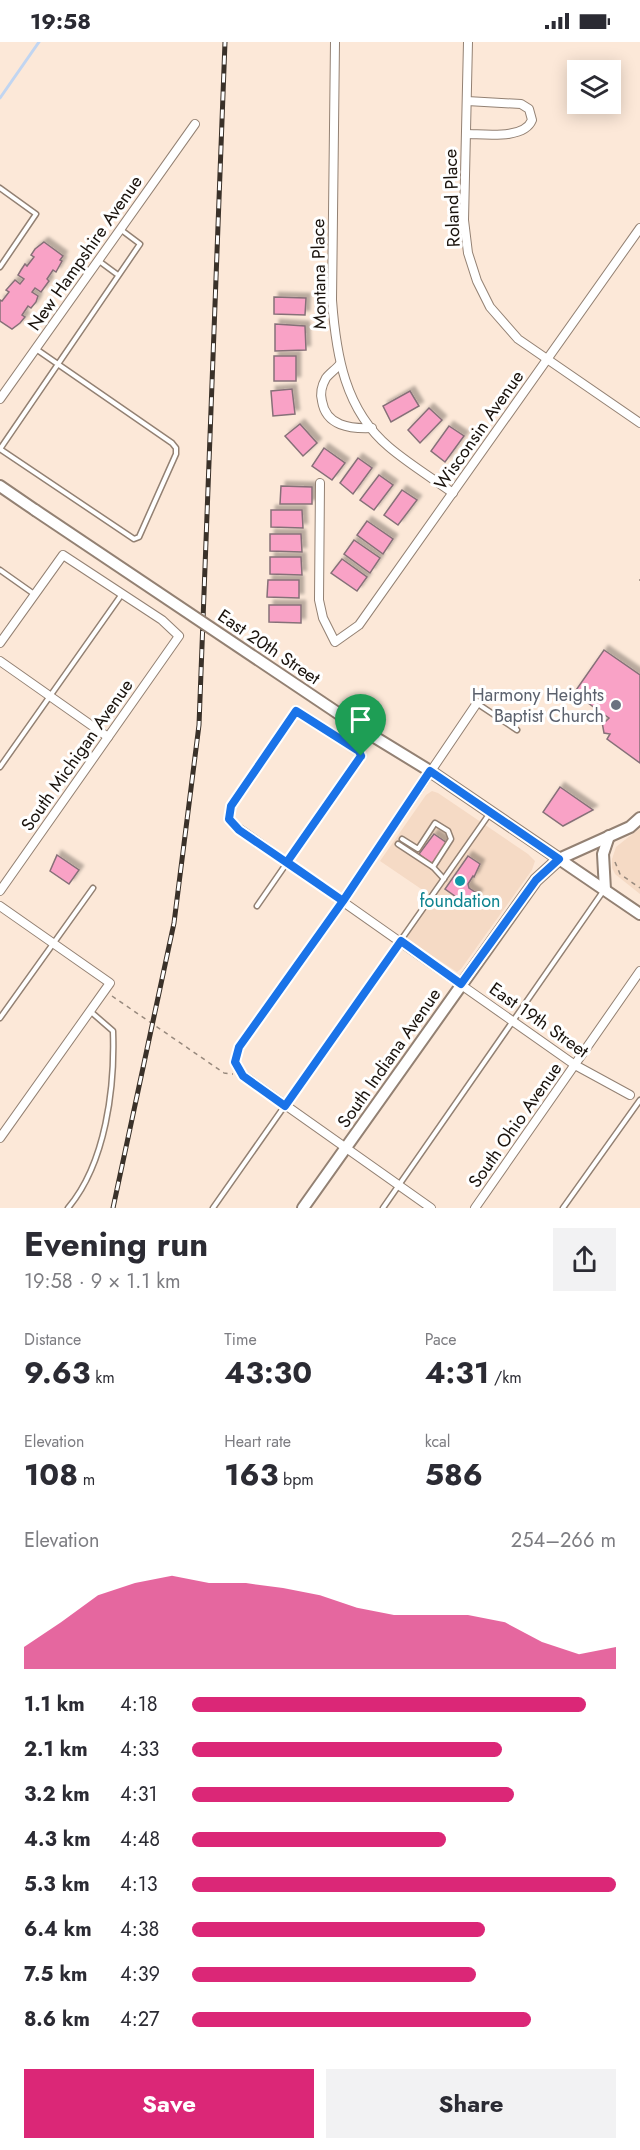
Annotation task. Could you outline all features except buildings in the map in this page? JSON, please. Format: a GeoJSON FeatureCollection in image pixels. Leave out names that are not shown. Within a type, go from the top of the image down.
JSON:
{"type":"FeatureCollection","features":[{"type":"Feature","properties":{"kind":"main road","name":"East 20th Street"},"geometry":{"type":"LineString","coordinates":[[0,486],[363,730],[430,771],[640,914]]}},
{"type":"Feature","properties":{"kind":"main road","name":"South Indiana Avenue"},"geometry":{"type":"LineString","coordinates":[[303,1208],[536,880],[559,859],[630,827],[640,819]]}},
{"type":"Feature","properties":{"kind":"main road"},"geometry":{"type":"LineString","coordinates":[[605,890],[603,854],[609,836]]}},
{"type":"Feature","properties":{"kind":"street","name":"Montana Place"},"geometry":{"type":"LineString","coordinates":[[335,42],[332,300],[335,341],[340,364],[351,398],[372,428],[388,446],[453,493]]}},
{"type":"Feature","properties":{"kind":"street","name":"Roland Place"},"geometry":{"type":"LineString","coordinates":[[468,42],[464,220],[468,253],[477,281],[490,307],[518,339],[640,423]]}},
{"type":"Feature","properties":{"kind":"street"},"geometry":{"type":"LineString","coordinates":[[466,134],[515,133],[525,130],[532,120],[529,110],[521,104],[467,101]]}},
{"type":"Feature","properties":{"kind":"street","name":"New Hampshire Avenue"},"geometry":{"type":"LineString","coordinates":[[0,399],[195,124]]}},
{"type":"Feature","properties":{"kind":"street","name":"Wisconsin Avenue"},"geometry":{"type":"LineString","coordinates":[[320,483],[318,600],[323,618],[335,642],[359,625],[640,228]]}},
{"type":"Feature","properties":{"kind":"street"},"geometry":{"type":"LineString","coordinates":[[340,364],[323,384],[321,395],[326,413],[333,421],[344,426],[354,429],[372,428]]}},
{"type":"Feature","properties":{"kind":"street"},"geometry":{"type":"LineString","coordinates":[[0,643],[63,555],[122,593]]}},
{"type":"Feature","properties":{"kind":"street","name":"South Michigan Avenue"},"geometry":{"type":"LineString","coordinates":[[0,891],[179,636],[162,620],[122,593]]}},
{"type":"Feature","properties":{"kind":"street"},"geometry":{"type":"LineString","coordinates":[[0,661],[108,737]]}},
{"type":"Feature","properties":{"kind":"street"},"geometry":{"type":"LineString","coordinates":[[431,1208],[243,1076],[235,1062],[239,1047],[343,901],[477,703]]}},
{"type":"Feature","properties":{"kind":"street","name":"East 19th Street"},"geometry":{"type":"LineString","coordinates":[[296,711],[231,806],[229,819],[239,830],[401,941],[575,1065],[630,1095]]}},
{"type":"Feature","properties":{"kind":"street"},"geometry":{"type":"LineString","coordinates":[[0,906],[108,986],[0,1138]]}},
{"type":"Feature","properties":{"kind":"street","name":"South Ohio Avenue"},"geometry":{"type":"LineString","coordinates":[[475,1208],[640,971]]}},
{"type":"Feature","properties":{"kind":"lane"},"geometry":{"type":"LineString","coordinates":[[0,188],[36,215],[0,267]]}},
{"type":"Feature","properties":{"kind":"lane"},"geometry":{"type":"LineString","coordinates":[[35,349],[58,365],[172,443],[176,447],[176,454],[139,537],[134,539],[0,449],[58,365],[118,274],[140,243],[120,229]]}},
{"type":"Feature","properties":{"kind":"lane"},"geometry":{"type":"LineString","coordinates":[[98,260],[118,274]]}},
{"type":"Feature","properties":{"kind":"lane"},"geometry":{"type":"LineString","coordinates":[[0,570],[35,594]]}},
{"type":"Feature","properties":{"kind":"lane"},"geometry":{"type":"LineString","coordinates":[[0,767],[122,593]]}},
{"type":"Feature","properties":{"kind":"lane"},"geometry":{"type":"LineString","coordinates":[[477,703],[517,730]]}},
{"type":"Feature","properties":{"kind":"lane"},"geometry":{"type":"LineString","coordinates":[[256,906],[361,756],[359,751],[296,711]]}},
{"type":"Feature","properties":{"kind":"lane"},"geometry":{"type":"LineString","coordinates":[[213,1208],[491,812]]}},
{"type":"Feature","properties":{"kind":"lane"},"geometry":{"type":"LineString","coordinates":[[413,855],[435,824],[448,831],[451,843],[433,867]]}},
{"type":"Feature","properties":{"kind":"lane"},"geometry":{"type":"LineString","coordinates":[[402,839],[418,849]]}},
{"type":"Feature","properties":{"kind":"lane"},"geometry":{"type":"LineString","coordinates":[[398,844],[433,867],[444,879]]}},
{"type":"Feature","properties":{"kind":"lane"},"geometry":{"type":"LineString","coordinates":[[0,1018],[93,888]]}},
{"type":"Feature","properties":{"kind":"lane"},"geometry":{"type":"LineString","coordinates":[[383,1208],[605,890]]}},
{"type":"Feature","properties":{"kind":"lane"},"geometry":{"type":"LineString","coordinates":[[68,1208],[79,1195],[92,1165],[103,1132],[111,1091],[114,1063],[113,1031],[90,1011]]}},
{"type":"Feature","properties":{"kind":"lane"},"geometry":{"type":"LineString","coordinates":[[563,1208],[640,1100]]}},
{"type":"Feature","properties":{"kind":"path"},"geometry":{"type":"LineString","coordinates":[[614,862],[620,874],[640,888]]}},
{"type":"Feature","properties":{"kind":"path"},"geometry":{"type":"LineString","coordinates":[[108,986],[111,996],[224,1073],[243,1076]]}},
{"type":"Feature","properties":{"kind":"shaded area"},"geometry":{"type":"Polygon","coordinates":[[[432,791],[528,854],[535,861],[532,870],[457,972],[402,936],[430,895],[380,861],[426,795],[432,791]]]}},
{"type":"Feature","properties":{"kind":"shaded area"},"geometry":{"type":"Polygon","coordinates":[[[640,828],[640,894],[615,874],[612,859],[616,847],[640,828]]]}},
{"type":"Feature","properties":{"kind":"waterway"},"geometry":{"type":"LineString","coordinates":[[0,98],[39,42]]}},
{"type":"Feature","properties":{"kind":"railway"},"geometry":{"type":"LineString","coordinates":[[113,1208],[174,923],[199,725],[225,42]]}},
{"type":"Feature","properties":{"kind":"place","name":"Harmony Heights Baptist Church"},"geometry":{"type":"Point","coordinates":[616,705]}},
{"type":"Feature","properties":{"kind":"place","name":"foundation"},"geometry":{"type":"Point","coordinates":[460,881]}},
{"type":"Feature","properties":{"kind":"route"},"geometry":{"type":"LineString","coordinates":[[361,756],[287,862],[343,901],[239,1047],[236,1055],[235,1062],[243,1076],[285,1106],[401,941],[461,984],[536,880],[559,859],[430,771],[343,901],[239,830],[229,819],[231,806],[296,711],[359,751],[361,756]]}}]}
